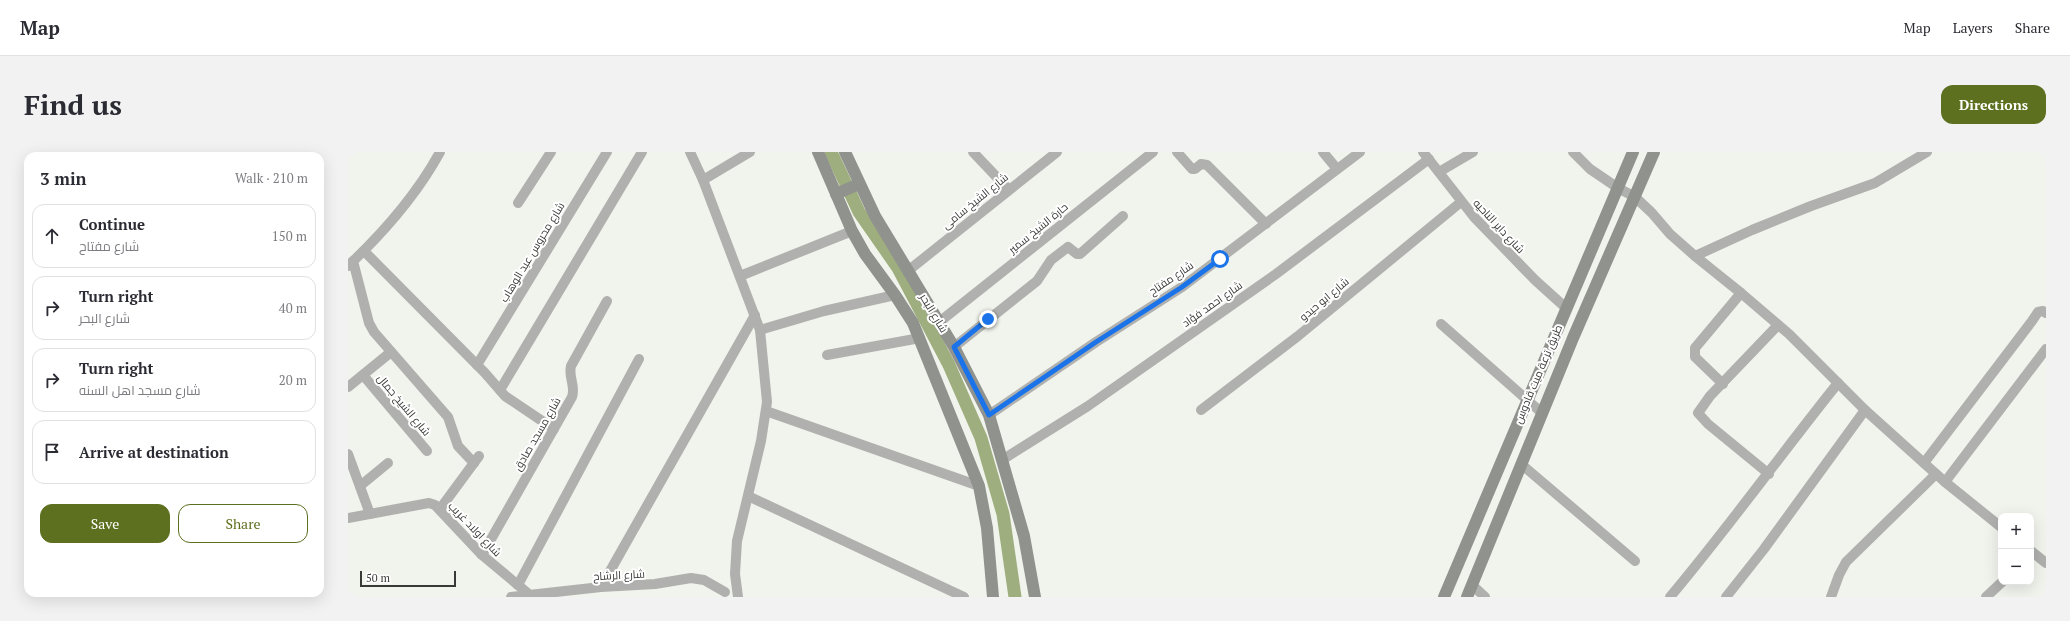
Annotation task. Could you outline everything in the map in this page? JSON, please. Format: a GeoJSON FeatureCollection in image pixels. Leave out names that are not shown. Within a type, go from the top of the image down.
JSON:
{"type":"FeatureCollection","features":[{"type":"Feature","properties":{"kind":"street"},"geometry":{"type":"LineString","coordinates":[[440,152],[405,207],[364,251],[350,263],[369,323],[374,332],[448,417],[458,446],[477,460],[440,509]]}},
{"type":"Feature","properties":{"kind":"street"},"geometry":{"type":"LineString","coordinates":[[518,203],[551,152]]}},
{"type":"Feature","properties":{"kind":"street","name":"شارع محروس عبد الوهاب"},"geometry":{"type":"LineString","coordinates":[[477,365],[607,152]]}},
{"type":"Feature","properties":{"kind":"street"},"geometry":{"type":"LineString","coordinates":[[500,390],[642,152]]}},
{"type":"Feature","properties":{"kind":"street"},"geometry":{"type":"LineString","coordinates":[[690,152],[703,180],[760,330],[767,402],[761,441],[737,541],[735,574],[738,597]]}},
{"type":"Feature","properties":{"kind":"street"},"geometry":{"type":"LineString","coordinates":[[703,180],[750,152]]}},
{"type":"Feature","properties":{"kind":"street","name":"شارع البحر"},"geometry":{"type":"LineString","coordinates":[[818,152],[839,193],[852,231],[865,254],[895,295],[920,338],[979,486],[987,528],[993,597]]}},
{"type":"Feature","properties":{"kind":"street","name":"شارع البحر"},"geometry":{"type":"LineString","coordinates":[[845,152],[856,186],[909,270],[938,323],[954,347],[989,415],[1024,536],[1035,597]]}},
{"type":"Feature","properties":{"kind":"street"},"geometry":{"type":"LineString","coordinates":[[973,152],[1008,190]]}},
{"type":"Feature","properties":{"kind":"street","name":"شارع الشيخ سامى"},"geometry":{"type":"LineString","coordinates":[[909,270],[1057,152]]}},
{"type":"Feature","properties":{"kind":"street","name":"حارة الشيخ سمير"},"geometry":{"type":"LineString","coordinates":[[938,323],[1153,152]]}},
{"type":"Feature","properties":{"kind":"street"},"geometry":{"type":"LineString","coordinates":[[1177,152],[1192,169],[1195,169],[1201,164],[1207,165],[1266,224]]}},
{"type":"Feature","properties":{"kind":"street"},"geometry":{"type":"LineString","coordinates":[[1323,152],[1337,169]]}},
{"type":"Feature","properties":{"kind":"street","name":"شارع مفتاح"},"geometry":{"type":"LineString","coordinates":[[989,415],[1096,342],[1182,287],[1360,152]]}},
{"type":"Feature","properties":{"kind":"street"},"geometry":{"type":"LineString","coordinates":[[1439,172],[1472,152]]}},
{"type":"Feature","properties":{"kind":"street"},"geometry":{"type":"LineString","coordinates":[[1573,152],[1590,169],[1618,188],[1635,197],[1695,256],[1778,325],[1865,410],[1945,482],[1998,525]]}},
{"type":"Feature","properties":{"kind":"street","name":"طريق ترعة ميت قادوس"},"geometry":{"type":"LineString","coordinates":[[1444,597],[1633,152]]}},
{"type":"Feature","properties":{"kind":"street","name":"طريق ترعة ميت قادوس"},"geometry":{"type":"LineString","coordinates":[[1466,597],[1573,338],[1654,152]]}},
{"type":"Feature","properties":{"kind":"street"},"geometry":{"type":"LineString","coordinates":[[1695,256],[1752,230],[1875,183],[1927,152]]}},
{"type":"Feature","properties":{"kind":"street","name":"شارع داير الناحيه"},"geometry":{"type":"LineString","coordinates":[[1426,156],[1461,202],[1511,256],[1566,308]]}},
{"type":"Feature","properties":{"kind":"street","name":"شارع احمد فؤاد"},"geometry":{"type":"LineString","coordinates":[[1002,460],[1095,402],[1276,274],[1426,156]]}},
{"type":"Feature","properties":{"kind":"street"},"geometry":{"type":"LineString","coordinates":[[839,193],[856,186]]}},
{"type":"Feature","properties":{"kind":"street","name":"شارع ابو حيدو"},"geometry":{"type":"LineString","coordinates":[[1201,410],[1298,336],[1461,202]]}},
{"type":"Feature","properties":{"kind":"street"},"geometry":{"type":"LineString","coordinates":[[954,347],[1037,281],[1054,257],[1068,247],[1077,254],[1080,254],[1123,216]]}},
{"type":"Feature","properties":{"kind":"street"},"geometry":{"type":"LineString","coordinates":[[740,276],[852,231]]}},
{"type":"Feature","properties":{"kind":"street"},"geometry":{"type":"LineString","coordinates":[[364,251],[511,401],[554,429]]}},
{"type":"Feature","properties":{"kind":"street"},"geometry":{"type":"LineString","coordinates":[[1722,384],[1695,357],[1695,348],[1741,293]]}},
{"type":"Feature","properties":{"kind":"street"},"geometry":{"type":"LineString","coordinates":[[760,330],[824,311],[895,295]]}},
{"type":"Feature","properties":{"kind":"street","name":"شارع مسجد صادق"},"geometry":{"type":"LineString","coordinates":[[482,555],[574,393],[570,374],[572,366],[608,301]]}},
{"type":"Feature","properties":{"kind":"street"},"geometry":{"type":"LineString","coordinates":[[1924,463],[2038,312],[2043,311],[2046,313]]}},
{"type":"Feature","properties":{"kind":"street"},"geometry":{"type":"LineString","coordinates":[[601,587],[754,315]]}},
{"type":"Feature","properties":{"kind":"street"},"geometry":{"type":"LineString","coordinates":[[1441,324],[1542,413]]}},
{"type":"Feature","properties":{"kind":"street"},"geometry":{"type":"LineString","coordinates":[[1769,474],[1708,424],[1698,413],[1700,408],[1778,325]]}},
{"type":"Feature","properties":{"kind":"street"},"geometry":{"type":"LineString","coordinates":[[1557,330],[1573,338]]}},
{"type":"Feature","properties":{"kind":"street"},"geometry":{"type":"LineString","coordinates":[[827,355],[920,338]]}},
{"type":"Feature","properties":{"kind":"street"},"geometry":{"type":"LineString","coordinates":[[1945,482],[2046,349]]}},
{"type":"Feature","properties":{"kind":"street"},"geometry":{"type":"LineString","coordinates":[[348,387],[391,352]]}},
{"type":"Feature","properties":{"kind":"street"},"geometry":{"type":"LineString","coordinates":[[518,585],[639,359]]}},
{"type":"Feature","properties":{"kind":"street","name":"شارع الشيخ جمال"},"geometry":{"type":"LineString","coordinates":[[363,375],[427,451]]}},
{"type":"Feature","properties":{"kind":"street"},"geometry":{"type":"LineString","coordinates":[[1670,597],[1769,474],[1801,428],[1838,383]]}},
{"type":"Feature","properties":{"kind":"street"},"geometry":{"type":"LineString","coordinates":[[1726,597],[1764,549],[1865,410]]}},
{"type":"Feature","properties":{"kind":"street"},"geometry":{"type":"LineString","coordinates":[[766,411],[979,486]]}},
{"type":"Feature","properties":{"kind":"street"},"geometry":{"type":"LineString","coordinates":[[348,454],[370,514]]}},
{"type":"Feature","properties":{"kind":"street"},"geometry":{"type":"LineString","coordinates":[[360,486],[388,463]]}},
{"type":"Feature","properties":{"kind":"street"},"geometry":{"type":"LineString","coordinates":[[1521,464],[1635,561]]}},
{"type":"Feature","properties":{"kind":"street"},"geometry":{"type":"LineString","coordinates":[[1831,597],[1839,575],[1846,562],[1936,474]]}},
{"type":"Feature","properties":{"kind":"street"},"geometry":{"type":"LineString","coordinates":[[748,496],[964,597]]}},
{"type":"Feature","properties":{"kind":"street","name":"شارع اولاد غريب"},"geometry":{"type":"LineString","coordinates":[[348,518],[429,503],[440,509],[482,555],[530,594]]}},
{"type":"Feature","properties":{"kind":"street"},"geometry":{"type":"LineString","coordinates":[[2034,554],[2046,563]]}},
{"type":"Feature","properties":{"kind":"street"},"geometry":{"type":"LineString","coordinates":[[725,595],[729,582],[735,574]]}},
{"type":"Feature","properties":{"kind":"street","name":"شارع الرشاح"},"geometry":{"type":"LineString","coordinates":[[511,597],[601,587],[655,584],[691,578],[704,580],[725,595]]}},
{"type":"Feature","properties":{"kind":"street"},"geometry":{"type":"LineString","coordinates":[[1472,585],[1486,597]]}},
{"type":"Feature","properties":{"kind":"street"},"geometry":{"type":"LineString","coordinates":[[1986,597],[1999,585]]}},
{"type":"Feature","properties":{"kind":"waterway"},"geometry":{"type":"LineString","coordinates":[[831,152],[859,212],[898,268],[949,365],[981,438],[1003,514],[1015,597]]}},
{"type":"Feature","properties":{"kind":"route"},"geometry":{"type":"LineString","coordinates":[[988,319],[954,347],[978,391],[989,415],[1096,342],[1182,287],[1220,259]]}}]}
